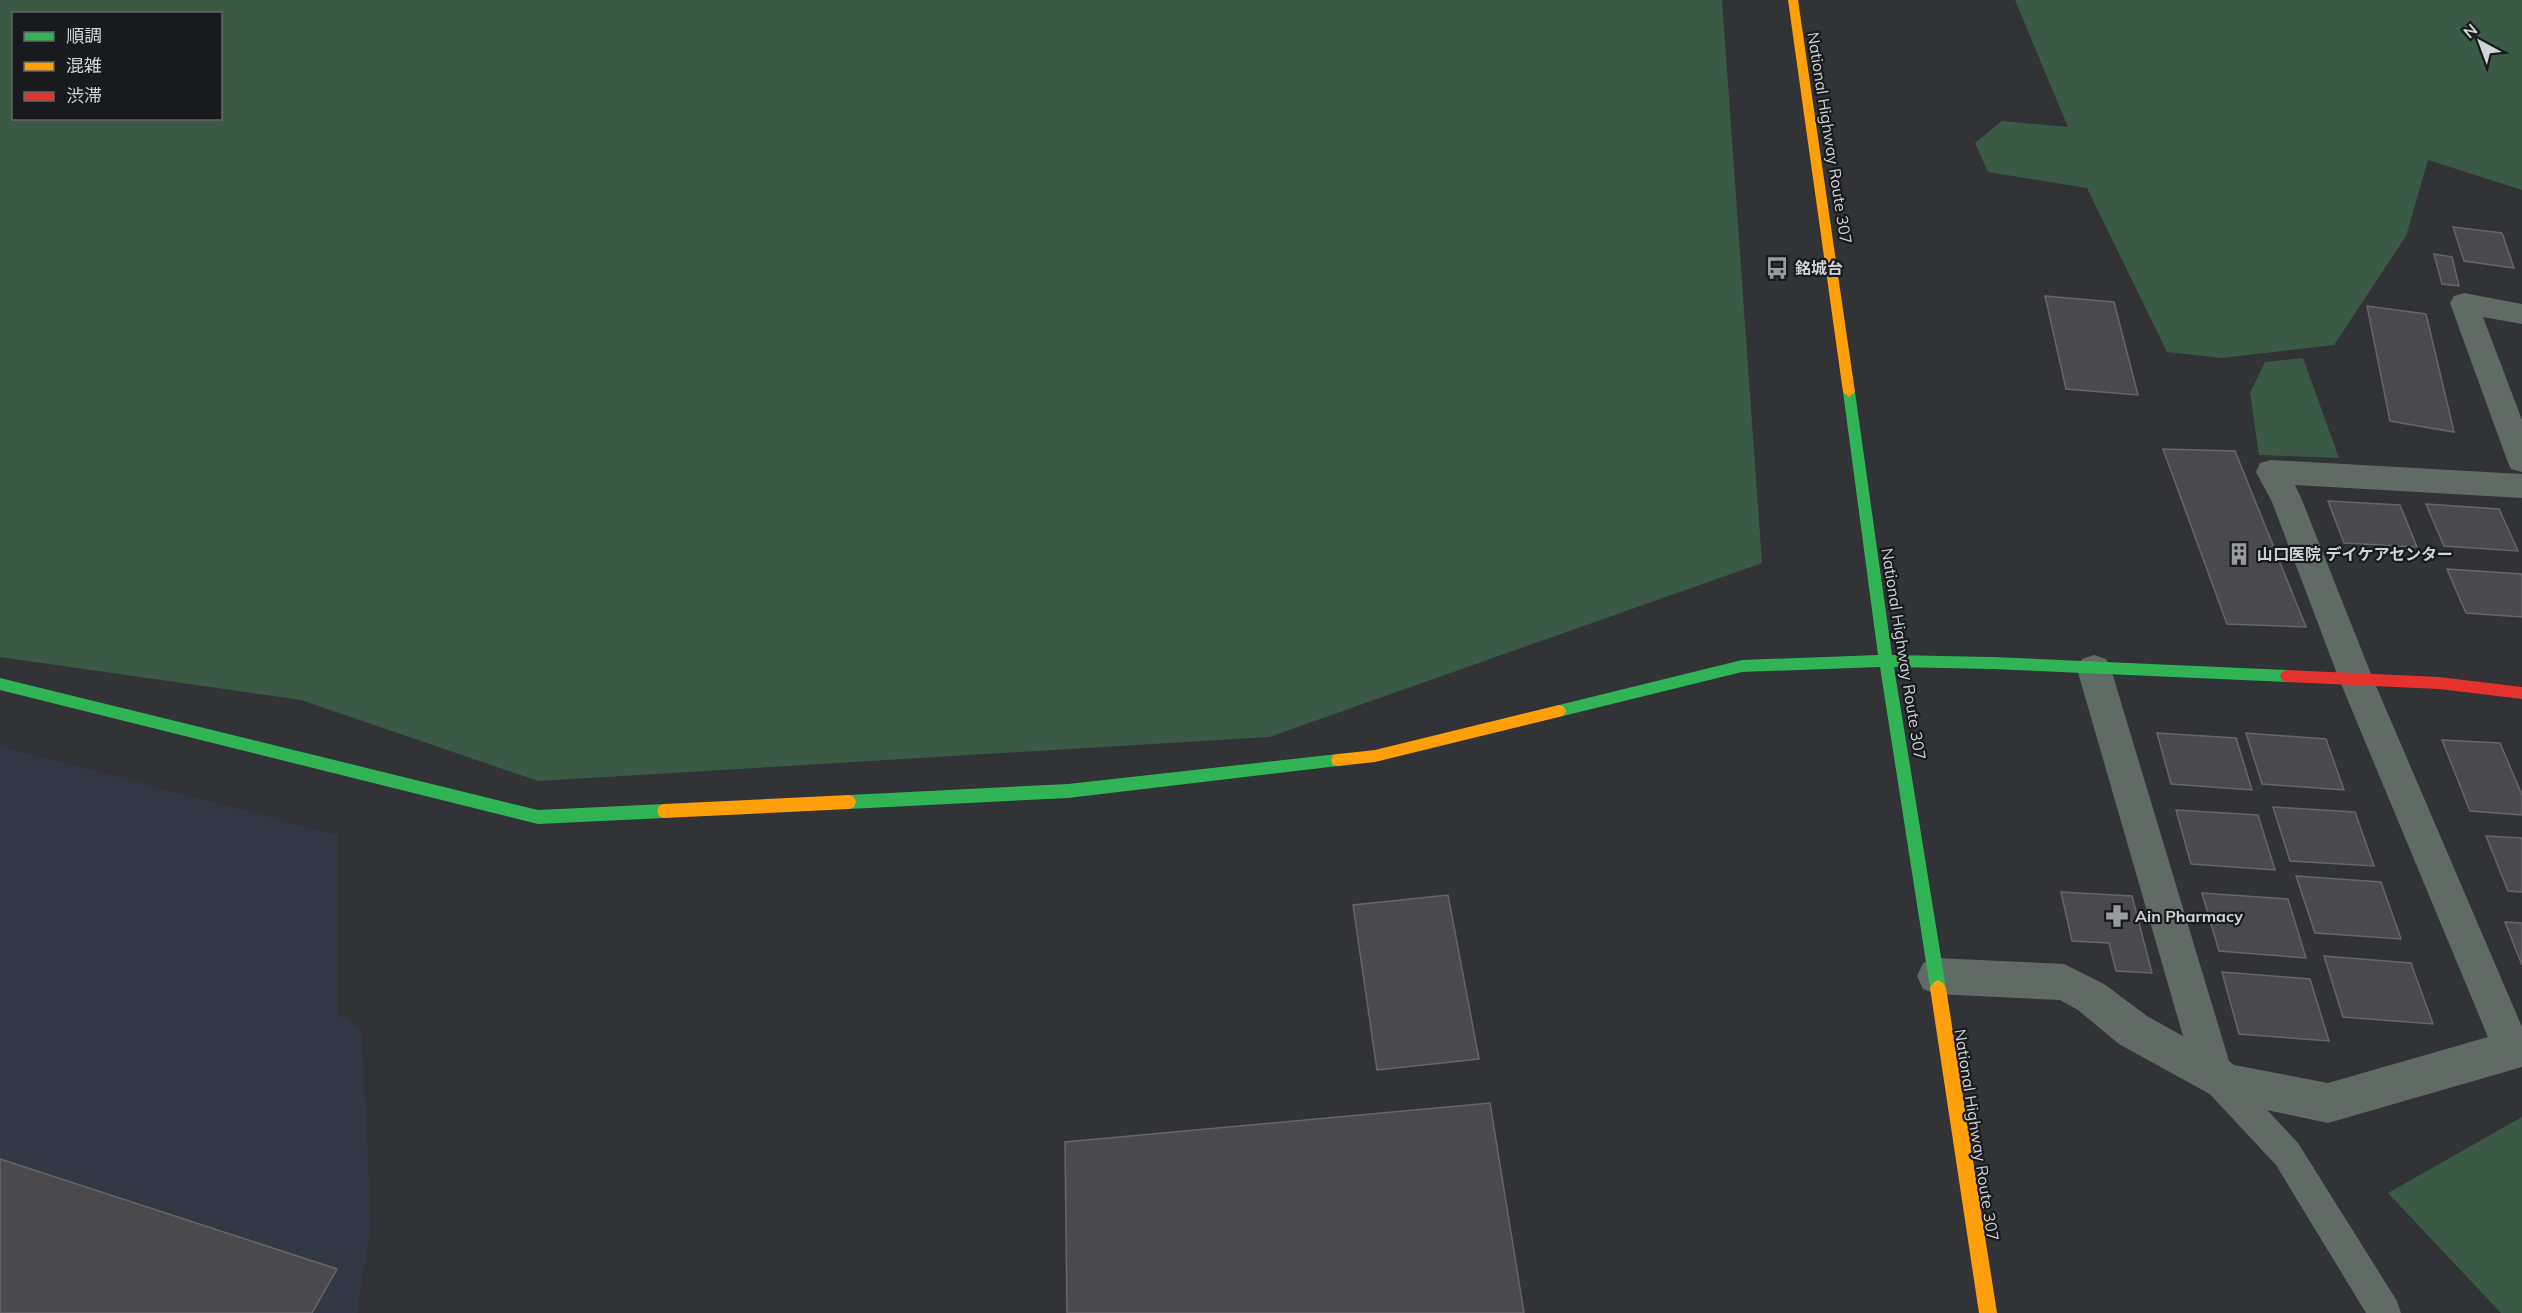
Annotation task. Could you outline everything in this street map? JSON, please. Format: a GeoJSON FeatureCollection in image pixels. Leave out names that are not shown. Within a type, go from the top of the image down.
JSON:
{"type":"FeatureCollection","features":[{"type":"Feature","properties":{"kind":"main road","name":"National Highway Route 307"},"geometry":{"type":"LineString","coordinates":[[1793,0],[1831,254],[1886,662],[1912,814],[1988,1313]]}},
{"type":"Feature","properties":{"kind":"main road"},"geometry":{"type":"LineString","coordinates":[[0,684],[538,817],[1068,791],[1375,756],[1742,666],[1886,662],[1992,663],[2439,683],[2522,693]]}},
{"type":"Feature","properties":{"kind":"street"},"geometry":{"type":"LineString","coordinates":[[2522,314],[2464,303],[2522,460]]}},
{"type":"Feature","properties":{"kind":"street"},"geometry":{"type":"LineString","coordinates":[[1936,976],[2064,982],[2091,997],[2133,1030],[2229,1083],[2328,1103],[2517,1049],[2356,679],[2287,500],[2271,472],[2522,486]]}},
{"type":"Feature","properties":{"kind":"street"},"geometry":{"type":"LineString","coordinates":[[2094,669],[2213,1074]]}},
{"type":"Feature","properties":{"kind":"lane"},"geometry":{"type":"LineString","coordinates":[[2213,1074],[2287,1154],[2385,1313]]}},
{"type":"Feature","properties":{"kind":"shaded area"},"geometry":{"type":"Polygon","coordinates":[[[0,746],[338,835],[337,1013],[362,1031],[371,1223],[357,1313],[0,1313],[0,746]]]}},
{"type":"Feature","properties":{"kind":"green space"},"geometry":{"type":"Polygon","coordinates":[[[0,0],[1722,0],[1762,563],[1269,737],[538,781],[301,700],[0,657],[0,0]]]}},
{"type":"Feature","properties":{"kind":"green space"},"geometry":{"type":"Polygon","coordinates":[[[2015,0],[2522,0],[2522,190],[2428,160],[2406,236],[2334,345],[2222,358],[2167,352],[2087,188],[1988,172],[1975,143],[2002,121],[2068,127],[2015,0]]]}},
{"type":"Feature","properties":{"kind":"green space"},"geometry":{"type":"Polygon","coordinates":[[[2303,358],[2339,458],[2259,455],[2250,393],[2265,362],[2303,358]]]}},
{"type":"Feature","properties":{"kind":"green space"},"geometry":{"type":"Polygon","coordinates":[[[2522,1117],[2522,1313],[2501,1313],[2388,1193],[2522,1117]]]}},
{"type":"Feature","properties":{"kind":"building"},"geometry":{"type":"Polygon","coordinates":[[[2453,227],[2502,233],[2514,268],[2464,261],[2453,227]]]}},
{"type":"Feature","properties":{"kind":"building"},"geometry":{"type":"Polygon","coordinates":[[[2434,254],[2452,257],[2459,286],[2442,284],[2434,254]]]}},
{"type":"Feature","properties":{"kind":"building"},"geometry":{"type":"Polygon","coordinates":[[[2045,296],[2114,302],[2138,395],[2066,389],[2045,296]]]}},
{"type":"Feature","properties":{"kind":"building"},"geometry":{"type":"Polygon","coordinates":[[[2367,306],[2426,314],[2454,432],[2390,421],[2367,306]]]}},
{"type":"Feature","properties":{"kind":"building","name":"山口医院 デイケアセンター"},"geometry":{"type":"Polygon","coordinates":[[[2163,449],[2235,451],[2306,627],[2227,624],[2163,449]]]}},
{"type":"Feature","properties":{"kind":"building"},"geometry":{"type":"Polygon","coordinates":[[[2328,501],[2400,505],[2417,547],[2344,543],[2328,501]]]}},
{"type":"Feature","properties":{"kind":"building"},"geometry":{"type":"Polygon","coordinates":[[[2426,504],[2499,509],[2518,551],[2444,546],[2426,504]]]}},
{"type":"Feature","properties":{"kind":"building"},"geometry":{"type":"Polygon","coordinates":[[[2447,569],[2522,574],[2522,617],[2466,613],[2447,569]]]}},
{"type":"Feature","properties":{"kind":"building"},"geometry":{"type":"Polygon","coordinates":[[[2157,733],[2236,738],[2252,790],[2171,784],[2157,733]]]}},
{"type":"Feature","properties":{"kind":"building"},"geometry":{"type":"Polygon","coordinates":[[[2246,733],[2326,739],[2344,790],[2262,784],[2246,733]]]}},
{"type":"Feature","properties":{"kind":"building"},"geometry":{"type":"Polygon","coordinates":[[[2442,740],[2500,743],[2522,795],[2522,815],[2470,811],[2442,740]]]}},
{"type":"Feature","properties":{"kind":"building"},"geometry":{"type":"Polygon","coordinates":[[[2273,807],[2355,812],[2374,866],[2290,861],[2273,807]]]}},
{"type":"Feature","properties":{"kind":"building"},"geometry":{"type":"Polygon","coordinates":[[[2176,810],[2258,815],[2275,870],[2191,864],[2176,810]]]}},
{"type":"Feature","properties":{"kind":"building"},"geometry":{"type":"Polygon","coordinates":[[[2486,836],[2522,838],[2522,892],[2508,891],[2486,836]]]}},
{"type":"Feature","properties":{"kind":"building"},"geometry":{"type":"Polygon","coordinates":[[[2296,876],[2381,882],[2401,939],[2315,933],[2296,876]]]}},
{"type":"Feature","properties":{"kind":"building"},"geometry":{"type":"Polygon","coordinates":[[[2061,892],[2132,896],[2152,973],[2116,971],[2109,943],[2072,941],[2061,892]]]}},
{"type":"Feature","properties":{"kind":"building"},"geometry":{"type":"Polygon","coordinates":[[[2202,893],[2288,899],[2306,958],[2219,951],[2202,893]]]}},
{"type":"Feature","properties":{"kind":"building"},"geometry":{"type":"Polygon","coordinates":[[[1448,895],[1479,1059],[1377,1070],[1353,905],[1448,895]]]}},
{"type":"Feature","properties":{"kind":"building"},"geometry":{"type":"Polygon","coordinates":[[[2505,922],[2522,923],[2522,965],[2505,922]]]}},
{"type":"Feature","properties":{"kind":"building"},"geometry":{"type":"Polygon","coordinates":[[[2324,956],[2411,963],[2433,1024],[2343,1017],[2324,956]]]}},
{"type":"Feature","properties":{"kind":"building"},"geometry":{"type":"Polygon","coordinates":[[[2222,972],[2310,979],[2329,1041],[2239,1034],[2222,972]]]}},
{"type":"Feature","properties":{"kind":"building"},"geometry":{"type":"Polygon","coordinates":[[[1490,1103],[1524,1313],[1067,1313],[1065,1142],[1490,1103]]]}},
{"type":"Feature","properties":{"kind":"building"},"geometry":{"type":"Polygon","coordinates":[[[0,1159],[337,1269],[312,1313],[0,1313],[0,1159]]]}},
{"type":"Feature","properties":{"kind":"traffic: fast"},"geometry":{"type":"LineString","coordinates":[[1849,392],[1886,661],[1938,988]]}},
{"type":"Feature","properties":{"kind":"traffic: fast"},"geometry":{"type":"LineString","coordinates":[[1559,711],[1742,666],[1886,661],[1992,663],[2287,676]]}},
{"type":"Feature","properties":{"kind":"traffic: fast"},"geometry":{"type":"LineString","coordinates":[[0,684],[538,817],[664,811]]}},
{"type":"Feature","properties":{"kind":"traffic: fast"},"geometry":{"type":"LineString","coordinates":[[849,802],[1068,791],[1338,760]]}},
{"type":"Feature","properties":{"kind":"traffic: slow"},"geometry":{"type":"LineString","coordinates":[[1793,0],[1849,392]]}},
{"type":"Feature","properties":{"kind":"traffic: slow"},"geometry":{"type":"LineString","coordinates":[[1338,760],[1375,756],[1559,711]]}},
{"type":"Feature","properties":{"kind":"traffic: slow"},"geometry":{"type":"LineString","coordinates":[[664,811],[849,802]]}},
{"type":"Feature","properties":{"kind":"traffic: slow"},"geometry":{"type":"LineString","coordinates":[[1938,988],[1988,1313]]}},
{"type":"Feature","properties":{"kind":"traffic: jam"},"geometry":{"type":"LineString","coordinates":[[2287,676],[2439,683],[2522,693]]}},
{"type":"Feature","properties":{"kind":"place","name":"銘城台"},"geometry":{"type":"Point","coordinates":[1777,268]}},
{"type":"Feature","properties":{"kind":"place","name":"山口医院 デイケアセンター"},"geometry":{"type":"Point","coordinates":[2239,554]}},
{"type":"Feature","properties":{"kind":"place","name":"Ain Pharmacy"},"geometry":{"type":"Point","coordinates":[2117,916]}}]}
